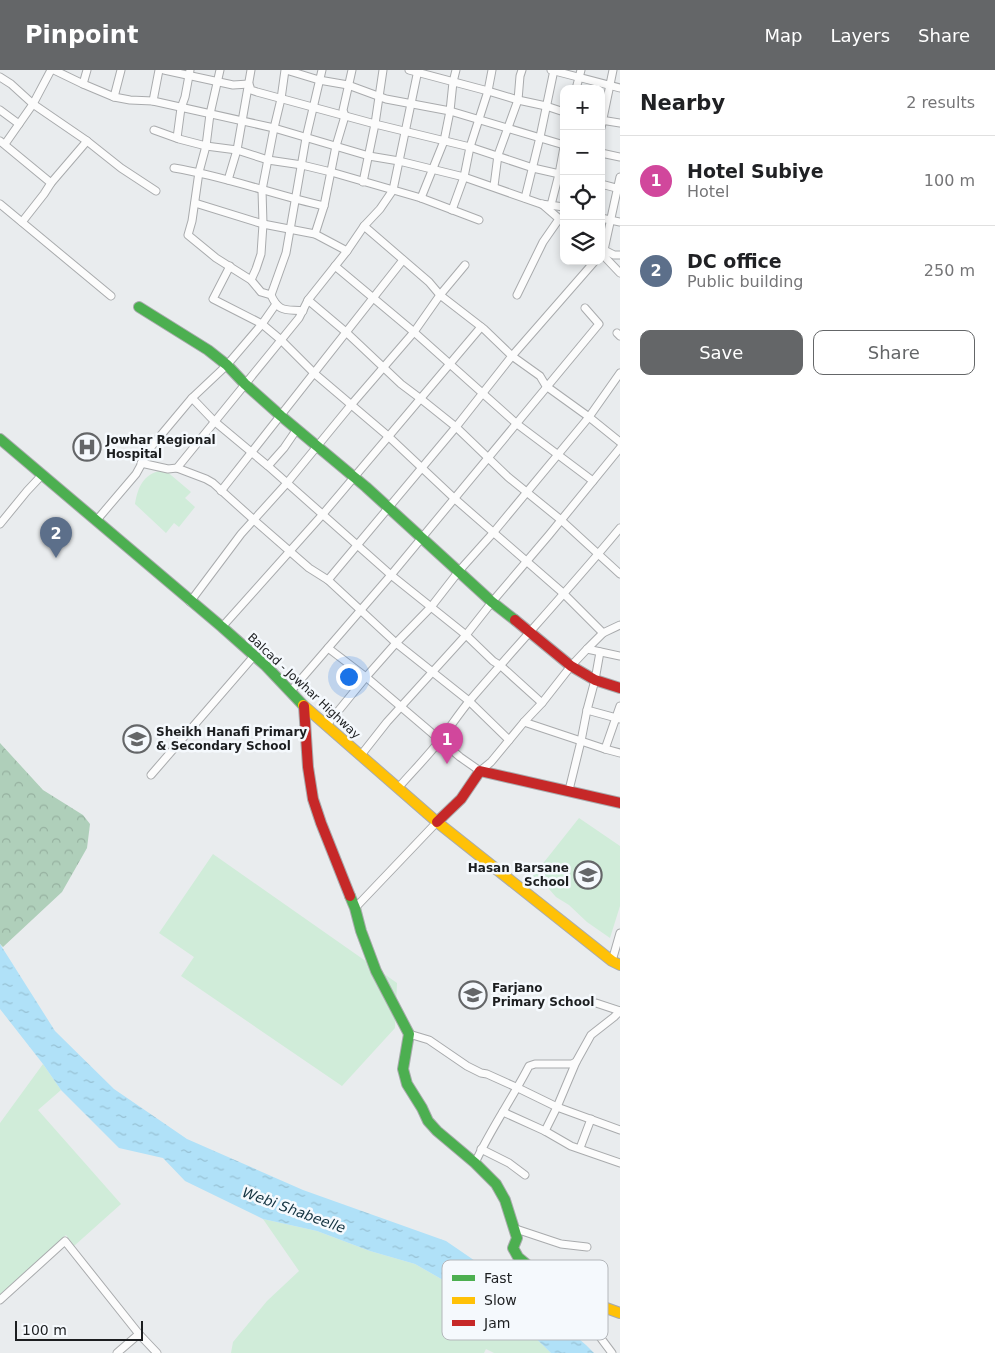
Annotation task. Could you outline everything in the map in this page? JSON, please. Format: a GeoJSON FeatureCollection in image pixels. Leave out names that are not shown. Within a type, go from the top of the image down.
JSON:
{"type":"FeatureCollection","features":[{"type":"Feature","properties":{"kind":"street"},"geometry":{"type":"LineString","coordinates":[[51,183],[2,143],[33,104],[52,70],[114,97],[153,102],[242,120],[369,156],[399,161],[464,177],[542,204],[560,206]]}},
{"type":"Feature","properties":{"kind":"street"},"geometry":{"type":"LineString","coordinates":[[82,84],[87,70]]}},
{"type":"Feature","properties":{"kind":"street"},"geometry":{"type":"LineString","coordinates":[[114,97],[121,70]]}},
{"type":"Feature","properties":{"kind":"street"},"geometry":{"type":"LineString","coordinates":[[153,102],[160,70]]}},
{"type":"Feature","properties":{"kind":"street"},"geometry":{"type":"LineString","coordinates":[[164,70],[189,72],[233,85],[249,84]]}},
{"type":"Feature","properties":{"kind":"street"},"geometry":{"type":"LineString","coordinates":[[220,70],[188,235],[216,258],[251,280],[261,292],[272,295]]}},
{"type":"Feature","properties":{"kind":"street"},"geometry":{"type":"LineString","coordinates":[[228,180],[236,150],[251,70]]}},
{"type":"Feature","properties":{"kind":"street"},"geometry":{"type":"LineString","coordinates":[[251,280],[261,254],[263,224],[262,190],[281,99],[285,70],[319,80],[348,85],[379,97],[450,110],[560,144]]}},
{"type":"Feature","properties":{"kind":"street"},"geometry":{"type":"LineString","coordinates":[[303,311],[281,309],[276,304],[272,295],[286,253],[306,138],[322,70]]}},
{"type":"Feature","properties":{"kind":"street"},"geometry":{"type":"LineString","coordinates":[[316,234],[324,206],[336,146],[345,116],[343,110],[352,70]]}},
{"type":"Feature","properties":{"kind":"street"},"geometry":{"type":"LineString","coordinates":[[362,182],[375,124],[383,70]]}},
{"type":"Feature","properties":{"kind":"street"},"geometry":{"type":"LineString","coordinates":[[408,70],[560,111]]}},
{"type":"Feature","properties":{"kind":"street"},"geometry":{"type":"LineString","coordinates":[[421,198],[444,141],[456,70]]}},
{"type":"Feature","properties":{"kind":"street"},"geometry":{"type":"LineString","coordinates":[[452,210],[464,177],[470,147],[488,91],[492,70]]}},
{"type":"Feature","properties":{"kind":"street"},"geometry":{"type":"LineString","coordinates":[[494,186],[498,155],[518,100],[522,70]]}},
{"type":"Feature","properties":{"kind":"street"},"geometry":{"type":"LineString","coordinates":[[526,198],[553,70],[580,74],[620,88]]}},
{"type":"Feature","properties":{"kind":"street"},"geometry":{"type":"LineString","coordinates":[[605,111],[613,70]]}},
{"type":"Feature","properties":{"kind":"street"},"geometry":{"type":"LineString","coordinates":[[177,468],[299,318],[308,300],[393,190],[417,71]]}},
{"type":"Feature","properties":{"kind":"street"},"geometry":{"type":"LineString","coordinates":[[178,138],[181,108],[185,97],[189,72]]}},
{"type":"Feature","properties":{"kind":"street"},"geometry":{"type":"LineString","coordinates":[[0,77],[33,104],[87,141],[121,168],[156,190]]}},
{"type":"Feature","properties":{"kind":"street"},"geometry":{"type":"LineString","coordinates":[[249,84],[251,90],[281,99],[470,147],[533,168],[560,174]]}},
{"type":"Feature","properties":{"kind":"street"},"geometry":{"type":"LineString","coordinates":[[0,110],[19,124]]}},
{"type":"Feature","properties":{"kind":"street"},"geometry":{"type":"LineString","coordinates":[[605,123],[620,123]]}},
{"type":"Feature","properties":{"kind":"street"},"geometry":{"type":"LineString","coordinates":[[154,130],[206,146],[236,150],[268,160],[302,165],[330,172],[421,198],[479,220]]}},
{"type":"Feature","properties":{"kind":"street"},"geometry":{"type":"LineString","coordinates":[[22,222],[51,183],[87,141]]}},
{"type":"Feature","properties":{"kind":"street"},"geometry":{"type":"LineString","coordinates":[[605,154],[620,157]]}},
{"type":"Feature","properties":{"kind":"street"},"geometry":{"type":"LineString","coordinates":[[174,168],[199,172],[295,200],[324,206]]}},
{"type":"Feature","properties":{"kind":"street"},"geometry":{"type":"LineString","coordinates":[[551,205],[562,175]]}},
{"type":"Feature","properties":{"kind":"street"},"geometry":{"type":"LineString","coordinates":[[605,242],[620,177]]}},
{"type":"Feature","properties":{"kind":"street"},"geometry":{"type":"LineString","coordinates":[[605,185],[619,188]]}},
{"type":"Feature","properties":{"kind":"street"},"geometry":{"type":"LineString","coordinates":[[194,203],[263,224],[316,234],[347,251]]}},
{"type":"Feature","properties":{"kind":"street"},"geometry":{"type":"LineString","coordinates":[[0,204],[111,296]]}},
{"type":"Feature","properties":{"kind":"street"},"geometry":{"type":"LineString","coordinates":[[542,204],[560,220]]}},
{"type":"Feature","properties":{"kind":"street"},"geometry":{"type":"LineString","coordinates":[[605,219],[620,222]]}},
{"type":"Feature","properties":{"kind":"street"},"geometry":{"type":"LineString","coordinates":[[517,295],[543,242],[560,222]]}},
{"type":"Feature","properties":{"kind":"street"},"geometry":{"type":"LineString","coordinates":[[364,226],[429,282],[440,295],[484,329],[512,356],[540,376],[546,386],[620,442]]}},
{"type":"Feature","properties":{"kind":"street"},"geometry":{"type":"LineString","coordinates":[[605,253],[620,255]]}},
{"type":"Feature","properties":{"kind":"street"},"geometry":{"type":"LineString","coordinates":[[605,256],[620,273]]}},
{"type":"Feature","properties":{"kind":"street"},"geometry":{"type":"LineString","coordinates":[[221,491],[403,260]]}},
{"type":"Feature","properties":{"kind":"street"},"geometry":{"type":"LineString","coordinates":[[190,602],[241,534],[318,447],[351,405],[414,332],[440,295],[465,265]]}},
{"type":"Feature","properties":{"kind":"street"},"geometry":{"type":"LineString","coordinates":[[328,580],[456,427],[512,356],[591,265]]}},
{"type":"Feature","properties":{"kind":"street"},"geometry":{"type":"LineString","coordinates":[[230,266],[213,299],[262,324],[281,340],[315,374],[388,436],[455,499],[563,593],[603,633]]}},
{"type":"Feature","properties":{"kind":"street"},"geometry":{"type":"LineString","coordinates":[[335,266],[451,364],[517,424],[593,482]]}},
{"type":"Feature","properties":{"kind":"street"},"geometry":{"type":"LineString","coordinates":[[308,300],[347,333],[401,384],[456,427],[527,493],[561,520],[620,574]]}},
{"type":"Feature","properties":{"kind":"street"},"geometry":{"type":"LineString","coordinates":[[96,521],[136,474],[151,447],[192,398],[227,365],[262,324],[276,304]]}},
{"type":"Feature","properties":{"kind":"street"},"geometry":{"type":"LineString","coordinates":[[139,307],[208,350],[227,365],[280,416],[354,477],[492,602],[571,666],[595,680],[620,688]]}},
{"type":"Feature","properties":{"kind":"street"},"geometry":{"type":"LineString","coordinates":[[290,692],[391,576],[599,324],[585,308]]}},
{"type":"Feature","properties":{"kind":"street"},"geometry":{"type":"LineString","coordinates":[[222,628],[422,399],[481,327]]}},
{"type":"Feature","properties":{"kind":"street"},"geometry":{"type":"LineString","coordinates":[[326,726],[396,642],[431,607],[527,493],[589,417],[620,373]]}},
{"type":"Feature","properties":{"kind":"street"},"geometry":{"type":"LineString","coordinates":[[192,398],[214,421],[323,514],[391,576],[466,635],[542,703]]}},
{"type":"Feature","properties":{"kind":"street"},"geometry":{"type":"LineString","coordinates":[[268,466],[297,429]]}},
{"type":"Feature","properties":{"kind":"street","name":"Balcad - Jowhar Highway"},"geometry":{"type":"LineString","coordinates":[[0,439],[254,656],[326,726],[437,822],[616,963]]}},
{"type":"Feature","properties":{"kind":"street"},"geometry":{"type":"LineString","coordinates":[[361,755],[400,707],[466,635],[620,448]]}},
{"type":"Feature","properties":{"kind":"street"},"geometry":{"type":"LineString","coordinates":[[141,463],[168,469],[177,468],[213,483],[309,568],[328,580],[396,642],[469,701],[509,740]]}},
{"type":"Feature","properties":{"kind":"street"},"geometry":{"type":"LineString","coordinates":[[0,524],[42,475]]}},
{"type":"Feature","properties":{"kind":"street"},"geometry":{"type":"LineString","coordinates":[[398,787],[440,741],[469,701],[620,528]]}},
{"type":"Feature","properties":{"kind":"street"},"geometry":{"type":"LineString","coordinates":[[355,908],[437,822],[456,806],[472,786],[480,771],[491,762],[571,666],[603,633],[620,625]]}},
{"type":"Feature","properties":{"kind":"street"},"geometry":{"type":"LineString","coordinates":[[328,648],[366,677],[440,741],[480,771],[620,803]]}},
{"type":"Feature","properties":{"kind":"street"},"geometry":{"type":"LineString","coordinates":[[587,649],[620,656]]}},
{"type":"Feature","properties":{"kind":"street"},"geometry":{"type":"LineString","coordinates":[[568,790],[581,741],[600,652]]}},
{"type":"Feature","properties":{"kind":"street"},"geometry":{"type":"LineString","coordinates":[[151,775],[254,656]]}},
{"type":"Feature","properties":{"kind":"street"},"geometry":{"type":"LineString","coordinates":[[304,706],[308,767],[313,799],[320,823],[355,908],[361,931],[376,971],[409,1034],[403,1069],[407,1084],[432,1126],[496,1184],[504,1200],[516,1238],[513,1248],[522,1260]]}},
{"type":"Feature","properties":{"kind":"street"},"geometry":{"type":"LineString","coordinates":[[605,750],[618,718],[620,706]]}},
{"type":"Feature","properties":{"kind":"street"},"geometry":{"type":"LineString","coordinates":[[587,710],[618,718]]}},
{"type":"Feature","properties":{"kind":"street"},"geometry":{"type":"LineString","coordinates":[[524,722],[605,750],[620,752]]}},
{"type":"Feature","properties":{"kind":"street"},"geometry":{"type":"LineString","coordinates":[[616,963],[620,933]]}},
{"type":"Feature","properties":{"kind":"street"},"geometry":{"type":"LineString","coordinates":[[544,1131],[557,1107],[576,1062],[591,1035],[620,1011],[596,1003]]}},
{"type":"Feature","properties":{"kind":"street"},"geometry":{"type":"LineString","coordinates":[[409,1034],[428,1040],[467,1066],[557,1107],[620,1130]]}},
{"type":"Feature","properties":{"kind":"street"},"geometry":{"type":"LineString","coordinates":[[475,1163],[481,1149],[531,1064],[572,1064],[576,1062]]}},
{"type":"Feature","properties":{"kind":"street"},"geometry":{"type":"LineString","coordinates":[[503,1112],[544,1131],[570,1146],[620,1163]]}},
{"type":"Feature","properties":{"kind":"street"},"geometry":{"type":"LineString","coordinates":[[580,1148],[591,1119]]}},
{"type":"Feature","properties":{"kind":"street"},"geometry":{"type":"LineString","coordinates":[[481,1149],[525,1175]]}},
{"type":"Feature","properties":{"kind":"street"},"geometry":{"type":"LineString","coordinates":[[513,1228],[561,1244],[587,1247]]}},
{"type":"Feature","properties":{"kind":"street"},"geometry":{"type":"LineString","coordinates":[[0,1300],[65,1241],[139,1334],[157,1353]]}},
{"type":"Feature","properties":{"kind":"street"},"geometry":{"type":"LineString","coordinates":[[608,1309],[620,1313]]}},
{"type":"Feature","properties":{"kind":"street"},"geometry":{"type":"LineString","coordinates":[[117,1353],[139,1334]]}},
{"type":"Feature","properties":{"kind":"street"},"geometry":{"type":"LineString","coordinates":[[602,1340],[612,1353]]}},
{"type":"Feature","properties":{"kind":"green space"},"geometry":{"type":"Polygon","coordinates":[[[165,470],[191,492],[185,498],[195,507],[179,527],[174,523],[166,533],[135,504],[138,491],[144,481],[152,473],[165,470]]]}},
{"type":"Feature","properties":{"kind":"green space"},"geometry":{"type":"Polygon","coordinates":[[[0,743],[43,790],[83,815],[90,824],[87,848],[62,892],[3,947],[0,944],[0,743]]]}},
{"type":"Feature","properties":{"kind":"green space"},"geometry":{"type":"Polygon","coordinates":[[[579,818],[620,846],[620,906],[610,938],[587,922],[533,876],[579,818]]]}},
{"type":"Feature","properties":{"kind":"green space"},"geometry":{"type":"Polygon","coordinates":[[[213,854],[397,983],[395,1028],[342,1086],[181,976],[194,957],[159,933],[213,854]]]}},
{"type":"Feature","properties":{"kind":"green space"},"geometry":{"type":"Polygon","coordinates":[[[43,1064],[61,1090],[38,1110],[121,1204],[74,1246],[66,1235],[0,1295],[0,1123],[43,1064]]]}},
{"type":"Feature","properties":{"kind":"green space"},"geometry":{"type":"Polygon","coordinates":[[[263,1219],[317,1231],[370,1251],[415,1264],[442,1279],[442,1340],[538,1340],[551,1353],[494,1353],[486,1349],[484,1353],[231,1353],[233,1342],[267,1301],[299,1271],[263,1219]]]}},
{"type":"Feature","properties":{"kind":"water","name":"Webi Shabeelle"},"geometry":{"type":"Polygon","coordinates":[[[0,944],[55,1031],[114,1089],[187,1139],[303,1190],[446,1241],[474,1260],[442,1260],[442,1279],[415,1264],[370,1251],[317,1231],[263,1219],[185,1181],[163,1158],[119,1148],[61,1090],[0,1009],[0,944]]]}},
{"type":"Feature","properties":{"kind":"water"},"geometry":{"type":"Polygon","coordinates":[[[538,1340],[580,1340],[594,1353],[551,1353],[538,1340]]]}},
{"type":"Feature","properties":{"kind":"traffic: fast"},"geometry":{"type":"LineString","coordinates":[[139,307],[208,350],[227,365],[281,416],[366,487],[492,602],[515,620]]}},
{"type":"Feature","properties":{"kind":"traffic: fast"},"geometry":{"type":"LineString","coordinates":[[0,439],[222,627],[266,666],[303,705]]}},
{"type":"Feature","properties":{"kind":"traffic: fast"},"geometry":{"type":"LineString","coordinates":[[350,896],[376,971],[409,1034],[403,1069],[407,1084],[428,1121],[496,1184],[505,1200],[517,1238],[513,1248],[522,1260]]}},
{"type":"Feature","properties":{"kind":"traffic: slow"},"geometry":{"type":"LineString","coordinates":[[303,705],[437,822],[612,961],[620,965]]}},
{"type":"Feature","properties":{"kind":"traffic: slow"},"geometry":{"type":"LineString","coordinates":[[608,1309],[620,1313]]}},
{"type":"Feature","properties":{"kind":"traffic: jam"},"geometry":{"type":"LineString","coordinates":[[515,620],[571,666],[595,680],[620,688]]}},
{"type":"Feature","properties":{"kind":"traffic: jam"},"geometry":{"type":"LineString","coordinates":[[304,706],[308,767],[313,799],[350,896]]}},
{"type":"Feature","properties":{"kind":"traffic: jam"},"geometry":{"type":"LineString","coordinates":[[437,822],[461,799],[480,771],[620,803]]}},
{"type":"Feature","properties":{"kind":"place","name":"Jowhar Regional Hospital"},"geometry":{"type":"Point","coordinates":[87,447]}},
{"type":"Feature","properties":{"kind":"place","name":"DC office"},"geometry":{"type":"Point","coordinates":[56,558]}},
{"type":"Feature","properties":{"kind":"place","name":"Sheikh Hanafi Primary & Secondary School"},"geometry":{"type":"Point","coordinates":[137,739]}},
{"type":"Feature","properties":{"kind":"place","name":"Hotel Subiye"},"geometry":{"type":"Point","coordinates":[447,764]}},
{"type":"Feature","properties":{"kind":"place","name":"Hasan Barsane School"},"geometry":{"type":"Point","coordinates":[588,875]}},
{"type":"Feature","properties":{"kind":"place","name":"Farjano Primary School"},"geometry":{"type":"Point","coordinates":[473,995]}}]}
